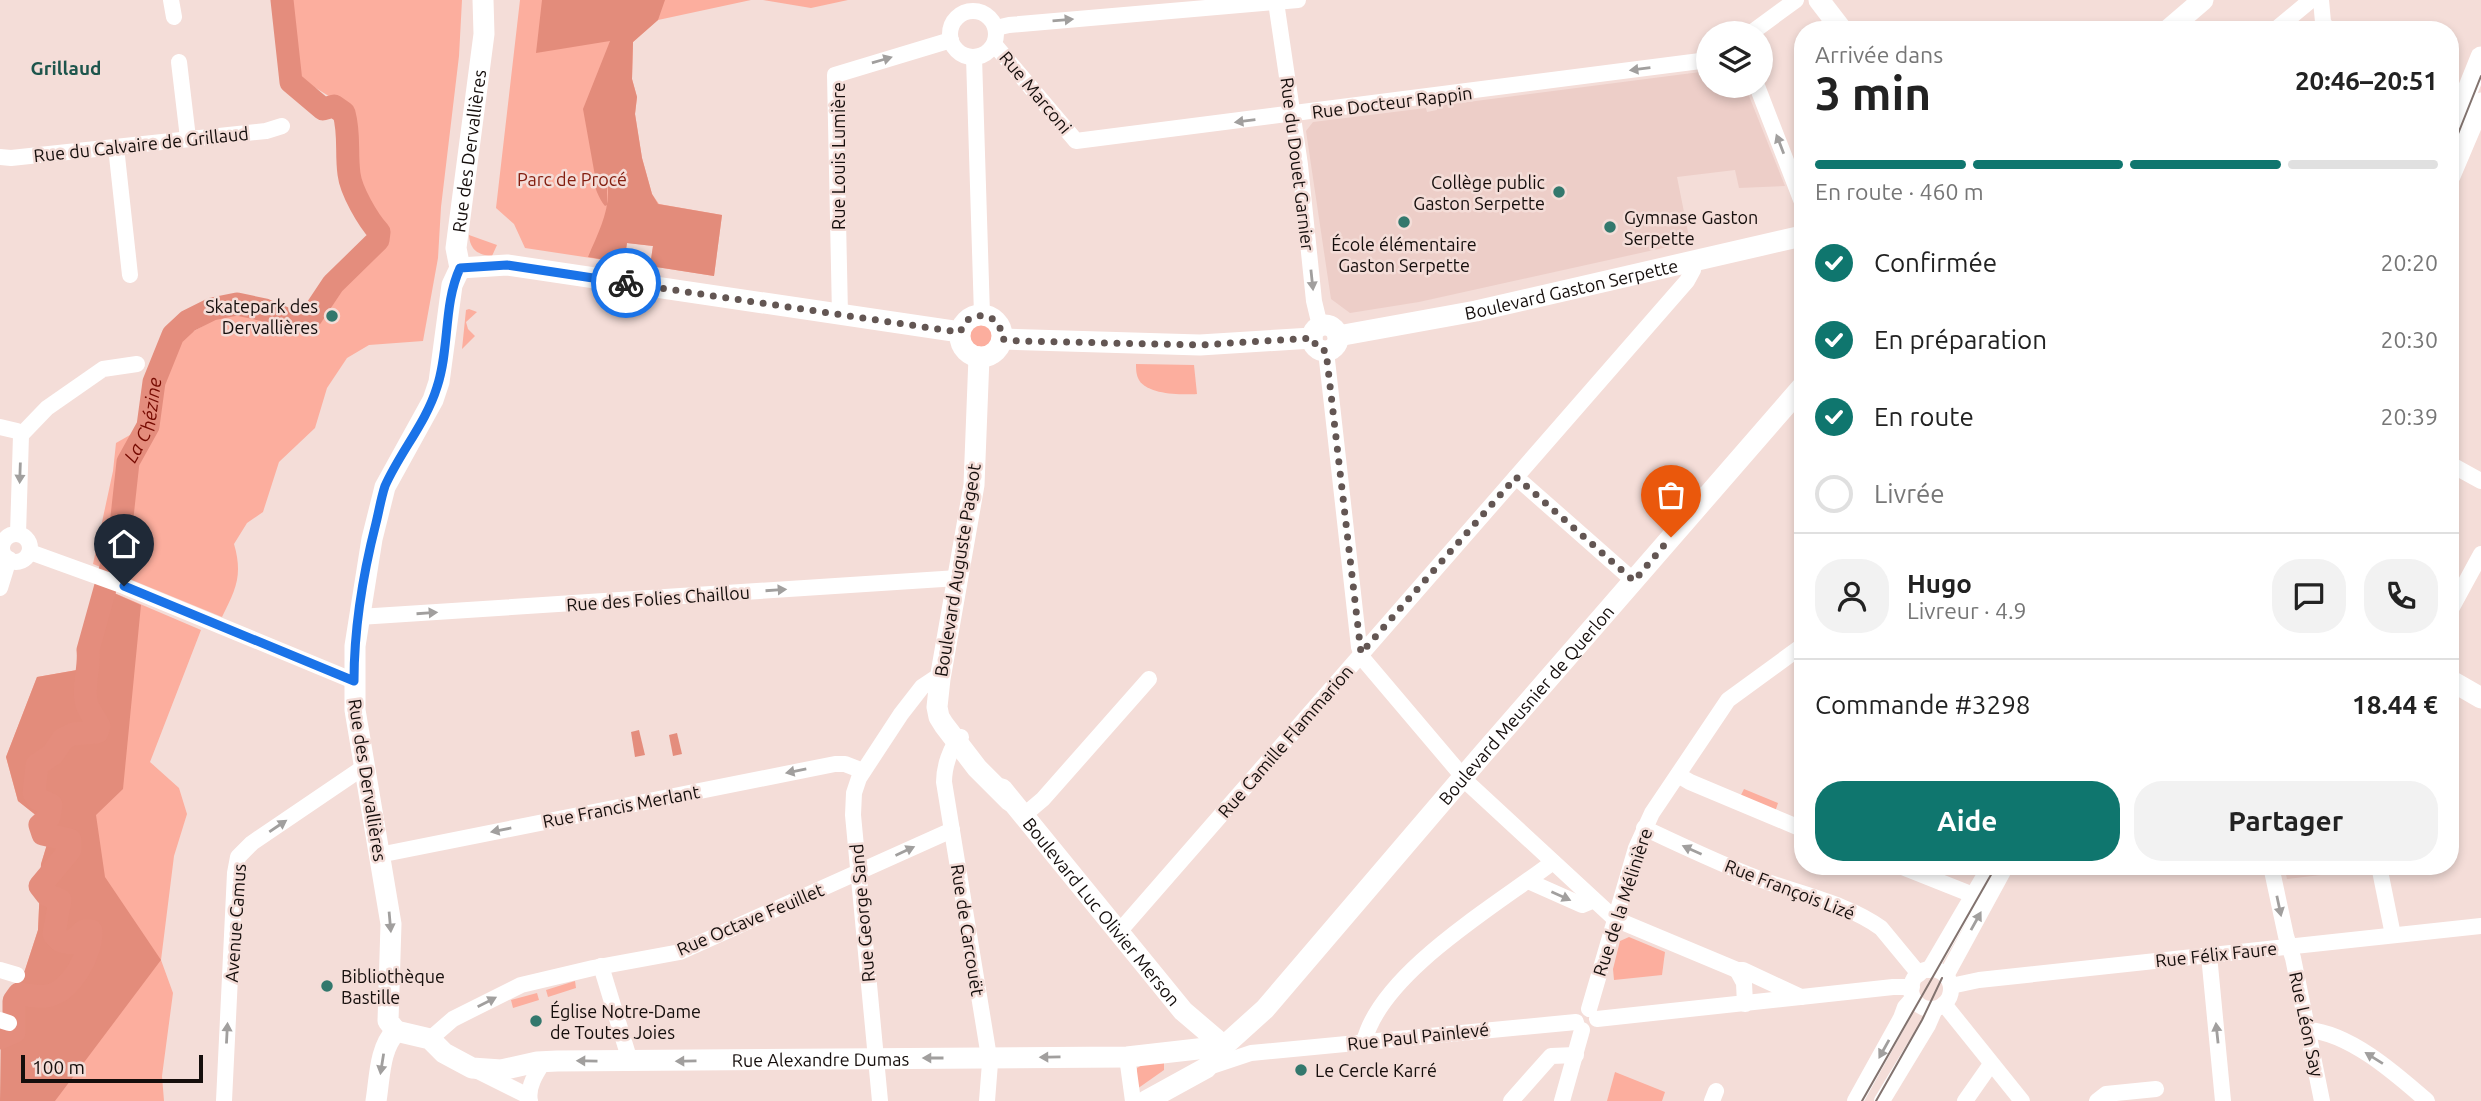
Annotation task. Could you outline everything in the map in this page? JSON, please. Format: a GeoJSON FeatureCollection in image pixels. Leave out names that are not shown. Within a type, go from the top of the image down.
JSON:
{"type":"FeatureCollection","features":[{"type":"Feature","properties":{"kind":"main road","name":"Rue des Dervallières"},"geometry":{"type":"LineString","coordinates":[[396,1031],[388,1021],[391,924],[355,704],[359,617],[372,539],[385,487],[433,400],[439,383],[452,285],[460,268],[456,248],[484,34],[483,0]]}},
{"type":"Feature","properties":{"kind":"main road"},"geometry":{"type":"LineString","coordinates":[[1819,0],[1835,21]]}},
{"type":"Feature","properties":{"kind":"main road"},"geometry":{"type":"LineString","coordinates":[[1831,0],[1844,21]]}},
{"type":"Feature","properties":{"kind":"main road"},"geometry":{"type":"LineString","coordinates":[[2178,21],[2203,0]]}},
{"type":"Feature","properties":{"kind":"main road"},"geometry":{"type":"LineString","coordinates":[[2459,112],[2481,57]]}},
{"type":"Feature","properties":{"kind":"main road"},"geometry":{"type":"LineString","coordinates":[[2459,155],[2481,103]]}},
{"type":"Feature","properties":{"kind":"main road","name":"Boulevard Gaston Serpette"},"geometry":{"type":"LineString","coordinates":[[1002,339],[1200,345],[1324,338],[1476,311],[1794,238]]}},
{"type":"Feature","properties":{"kind":"main road"},"geometry":{"type":"LineString","coordinates":[[460,268],[507,265],[960,332]]}},
{"type":"Feature","properties":{"kind":"main road"},"geometry":{"type":"LineString","coordinates":[[982,315],[997,323],[1002,339],[993,354],[979,357],[964,349],[960,332],[966,321],[982,315]]}},
{"type":"Feature","properties":{"kind":"main road","name":"Boulevard Auguste Pageot"},"geometry":{"type":"LineString","coordinates":[[935,711],[974,485],[979,357]]}},
{"type":"Feature","properties":{"kind":"main road","name":"Boulevard Meusnier de Querlon"},"geometry":{"type":"LineString","coordinates":[[1206,1068],[1224,1046],[1250,1024],[1794,396]]}},
{"type":"Feature","properties":{"kind":"main road"},"geometry":{"type":"LineString","coordinates":[[2459,685],[2481,698]]}},
{"type":"Feature","properties":{"kind":"main road","name":"Boulevard Luc Olivier Merson"},"geometry":{"type":"LineString","coordinates":[[935,711],[959,746],[1017,808],[1194,1022],[1224,1046]]}},
{"type":"Feature","properties":{"kind":"main road"},"geometry":{"type":"LineString","coordinates":[[1152,1097],[1182,1069],[1194,1050],[1194,1022],[1250,1024]]}},
{"type":"Feature","properties":{"kind":"main road"},"geometry":{"type":"LineString","coordinates":[[376,1101],[384,1049],[396,1031]]}},
{"type":"Feature","properties":{"kind":"main road","name":"Rue Alexandre Dumas"},"geometry":{"type":"LineString","coordinates":[[396,1031],[430,1039],[444,1053],[472,1068],[501,1070],[544,1061],[1127,1057],[1224,1046]]}},
{"type":"Feature","properties":{"kind":"main road"},"geometry":{"type":"LineString","coordinates":[[1152,1097],[1206,1068]]}},
{"type":"Feature","properties":{"kind":"street"},"geometry":{"type":"LineString","coordinates":[[171,0],[174,17]]}},
{"type":"Feature","properties":{"kind":"street"},"geometry":{"type":"LineString","coordinates":[[995,36],[987,15],[978,6],[955,20],[951,31],[951,40],[959,52],[974,57],[988,52],[995,36],[1009,25],[1298,0]]}},
{"type":"Feature","properties":{"kind":"street"},"geometry":{"type":"LineString","coordinates":[[1761,21],[1771,8],[1796,0]]}},
{"type":"Feature","properties":{"kind":"street"},"geometry":{"type":"LineString","coordinates":[[2286,21],[2312,0],[2321,0],[2323,21]]}},
{"type":"Feature","properties":{"kind":"street","name":"Rue du Douet Garnier"},"geometry":{"type":"LineString","coordinates":[[1276,2],[1293,115],[1314,301],[1324,338],[1361,653]]}},
{"type":"Feature","properties":{"kind":"street","name":"Rue Marconi"},"geometry":{"type":"LineString","coordinates":[[995,36],[1076,141]]}},
{"type":"Feature","properties":{"kind":"street","name":"Rue Louis Lumière"},"geometry":{"type":"LineString","coordinates":[[840,315],[835,75],[951,40]]}},
{"type":"Feature","properties":{"kind":"street"},"geometry":{"type":"LineString","coordinates":[[974,57],[982,315]]}},
{"type":"Feature","properties":{"kind":"street"},"geometry":{"type":"LineString","coordinates":[[178,62],[188,138]]}},
{"type":"Feature","properties":{"kind":"street","name":"Rue Docteur Rappin"},"geometry":{"type":"LineString","coordinates":[[1076,141],[1696,62]]}},
{"type":"Feature","properties":{"kind":"street"},"geometry":{"type":"LineString","coordinates":[[1762,98],[1794,181]]}},
{"type":"Feature","properties":{"kind":"street","name":"Rue du Calvaire de Grillaud"},"geometry":{"type":"LineString","coordinates":[[0,157],[12,158],[267,131],[282,126]]}},
{"type":"Feature","properties":{"kind":"street"},"geometry":{"type":"LineString","coordinates":[[116,147],[130,275]]}},
{"type":"Feature","properties":{"kind":"street","name":"Rue Camille Flammarion"},"geometry":{"type":"LineString","coordinates":[[1118,933],[1687,281],[1694,261]]}},
{"type":"Feature","properties":{"kind":"street"},"geometry":{"type":"LineString","coordinates":[[18,534],[21,435],[47,408],[103,369],[137,364]]}},
{"type":"Feature","properties":{"kind":"street"},"geometry":{"type":"LineString","coordinates":[[0,426],[17,431],[21,435]]}},
{"type":"Feature","properties":{"kind":"street"},"geometry":{"type":"LineString","coordinates":[[2459,469],[2481,481]]}},
{"type":"Feature","properties":{"kind":"street"},"geometry":{"type":"LineString","coordinates":[[1516,477],[1634,581]]}},
{"type":"Feature","properties":{"kind":"street"},"geometry":{"type":"LineString","coordinates":[[0,588],[8,537],[18,534],[28,540],[30,552]]}},
{"type":"Feature","properties":{"kind":"street"},"geometry":{"type":"LineString","coordinates":[[4,549],[20,561],[30,552]]}},
{"type":"Feature","properties":{"kind":"street"},"geometry":{"type":"LineString","coordinates":[[30,552],[124,586],[354,681]]}},
{"type":"Feature","properties":{"kind":"street"},"geometry":{"type":"LineString","coordinates":[[2459,594],[2481,554]]}},
{"type":"Feature","properties":{"kind":"street","name":"Rue des Folies Chaillou"},"geometry":{"type":"LineString","coordinates":[[359,617],[958,578]]}},
{"type":"Feature","properties":{"kind":"street","name":"Rue de la Mélinière"},"geometry":{"type":"LineString","coordinates":[[1593,1014],[1615,919],[1644,828],[1728,700],[1794,652]]}},
{"type":"Feature","properties":{"kind":"street"},"geometry":{"type":"LineString","coordinates":[[1361,653],[1462,778],[1615,919],[1737,970],[1743,970],[1801,998]]}},
{"type":"Feature","properties":{"kind":"street"},"geometry":{"type":"LineString","coordinates":[[1017,808],[1043,799],[1149,678]]}},
{"type":"Feature","properties":{"kind":"street","name":"Rue George Sand"},"geometry":{"type":"LineString","coordinates":[[880,1101],[853,804],[856,785],[863,771],[922,687],[934,679],[940,679]]}},
{"type":"Feature","properties":{"kind":"street","name":"Rue George Sand"},"geometry":{"type":"LineString","coordinates":[[889,735],[911,712],[923,708],[935,711]]}},
{"type":"Feature","properties":{"kind":"street","name":"Rue de Carcouët"},"geometry":{"type":"LineString","coordinates":[[959,746],[944,772],[944,782],[989,1058],[987,1101]]}},
{"type":"Feature","properties":{"kind":"street","name":"Rue Francis Merlant"},"geometry":{"type":"LineString","coordinates":[[379,855],[835,764],[863,771]]}},
{"type":"Feature","properties":{"kind":"street","name":"Avenue Camus"},"geometry":{"type":"LineString","coordinates":[[224,1101],[234,873],[238,857],[252,843],[364,767]]}},
{"type":"Feature","properties":{"kind":"street"},"geometry":{"type":"LineString","coordinates":[[1678,775],[1684,780],[1794,826]]}},
{"type":"Feature","properties":{"kind":"street","name":"Rue François Lizé"},"geometry":{"type":"LineString","coordinates":[[1644,828],[1757,878],[1874,922],[1918,982]]}},
{"type":"Feature","properties":{"kind":"street","name":"Rue Octave Feuillet"},"geometry":{"type":"LineString","coordinates":[[430,1039],[453,1019],[511,989],[528,983],[685,950],[952,830]]}},
{"type":"Feature","properties":{"kind":"street"},"geometry":{"type":"LineString","coordinates":[[1364,1042],[1368,1024],[1410,972],[1445,942],[1553,862]]}},
{"type":"Feature","properties":{"kind":"street"},"geometry":{"type":"LineString","coordinates":[[1923,875],[1973,895]]}},
{"type":"Feature","properties":{"kind":"street"},"geometry":{"type":"LineString","coordinates":[[1854,1101],[1902,1018],[1918,982],[1985,875]]}},
{"type":"Feature","properties":{"kind":"street"},"geometry":{"type":"LineString","coordinates":[[1882,1101],[1928,1025],[1949,998],[1949,981],[2002,875]]}},
{"type":"Feature","properties":{"kind":"street","name":"Rue Léon Say"},"geometry":{"type":"LineString","coordinates":[[2273,875],[2322,1101]]}},
{"type":"Feature","properties":{"kind":"street"},"geometry":{"type":"LineString","coordinates":[[2381,875],[2393,935]]}},
{"type":"Feature","properties":{"kind":"street"},"geometry":{"type":"LineString","coordinates":[[1528,881],[1581,905],[1594,900]]}},
{"type":"Feature","properties":{"kind":"street","name":"Rue Félix Faure"},"geometry":{"type":"LineString","coordinates":[[1949,981],[2481,926]]}},
{"type":"Feature","properties":{"kind":"street"},"geometry":{"type":"LineString","coordinates":[[2209,955],[2223,1101]]}},
{"type":"Feature","properties":{"kind":"street"},"geometry":{"type":"LineString","coordinates":[[601,967],[630,1061]]}},
{"type":"Feature","properties":{"kind":"street"},"geometry":{"type":"LineString","coordinates":[[0,970],[17,975]]}},
{"type":"Feature","properties":{"kind":"street"},"geometry":{"type":"LineString","coordinates":[[1737,970],[1744,983],[1745,1004]]}},
{"type":"Feature","properties":{"kind":"street"},"geometry":{"type":"LineString","coordinates":[[1562,1101],[1576,1055],[1579,1026],[1588,1031],[1594,1028],[1593,1014],[1745,1004],[1893,987],[1918,982],[1939,971],[1949,981]]}},
{"type":"Feature","properties":{"kind":"street"},"geometry":{"type":"LineString","coordinates":[[1918,982],[1922,1007],[1940,1007],[2022,1101]]}},
{"type":"Feature","properties":{"kind":"street"},"geometry":{"type":"LineString","coordinates":[[1250,1024],[1256,1053]]}},
{"type":"Feature","properties":{"kind":"street","name":"Rue Paul Painlevé"},"geometry":{"type":"LineString","coordinates":[[1256,1053],[1579,1026]]}},
{"type":"Feature","properties":{"kind":"street"},"geometry":{"type":"LineString","coordinates":[[2308,1030],[2324,1032],[2372,1056],[2427,1101]]}},
{"type":"Feature","properties":{"kind":"street"},"geometry":{"type":"LineString","coordinates":[[1224,1046],[1256,1053]]}},
{"type":"Feature","properties":{"kind":"street"},"geometry":{"type":"LineString","coordinates":[[1206,1068],[1256,1053]]}},
{"type":"Feature","properties":{"kind":"street"},"geometry":{"type":"LineString","coordinates":[[1511,1101],[1551,1056],[1576,1055]]}},
{"type":"Feature","properties":{"kind":"street"},"geometry":{"type":"LineString","coordinates":[[1127,1057],[1133,1101]]}},
{"type":"Feature","properties":{"kind":"street"},"geometry":{"type":"LineString","coordinates":[[529,1099],[533,1079],[544,1061]]}},
{"type":"Feature","properties":{"kind":"street"},"geometry":{"type":"LineString","coordinates":[[1965,1101],[1991,1064]]}},
{"type":"Feature","properties":{"kind":"street","name":"Rue Alexandre Dumas"},"geometry":{"type":"LineString","coordinates":[[472,1068],[529,1099]]}},
{"type":"Feature","properties":{"kind":"street"},"geometry":{"type":"LineString","coordinates":[[2097,1101],[2106,1094],[2156,1089]]}},
{"type":"Feature","properties":{"kind":"shaded area"},"geometry":{"type":"Polygon","coordinates":[[[542,0],[665,0],[658,20],[633,42],[632,79],[637,97],[635,114],[642,158],[652,194],[658,204],[722,215],[714,276],[650,266],[653,246],[627,243],[624,263],[588,257],[603,220],[608,191],[607,181],[595,176],[583,109],[610,41],[536,53],[542,0]]]}},
{"type":"Feature","properties":{"kind":"shaded area"},"geometry":{"type":"Polygon","coordinates":[[[1696,73],[1696,98],[1750,98],[1785,186],[1739,188],[1735,170],[1677,177],[1690,242],[1419,302],[1350,313],[1331,299],[1306,131],[1313,122],[1426,108],[1427,112],[1437,110],[1437,106],[1696,73]]]}},
{"type":"Feature","properties":{"kind":"shaded area"},"geometry":{"type":"Polygon","coordinates":[[[594,174],[607,187],[605,206],[591,175],[594,174]]]}},
{"type":"Feature","properties":{"kind":"shaded area"},"geometry":{"type":"Polygon","coordinates":[[[105,589],[141,605],[123,789],[96,815],[105,877],[161,960],[55,1101],[0,1101],[1,1022],[25,970],[38,930],[41,864],[52,828],[18,801],[6,757],[37,677],[77,670],[105,589]]]}},
{"type":"Feature","properties":{"kind":"shaded area"},"geometry":{"type":"Polygon","coordinates":[[[639,730],[645,755],[635,757],[631,732],[639,730]]]}},
{"type":"Feature","properties":{"kind":"shaded area"},"geometry":{"type":"Polygon","coordinates":[[[677,733],[682,754],[673,756],[669,735],[677,733]]]}},
{"type":"Feature","properties":{"kind":"shaded area"},"geometry":{"type":"Polygon","coordinates":[[[2286,875],[2321,875],[2287,879],[2286,875]]]}},
{"type":"Feature","properties":{"kind":"green space"},"geometry":{"type":"Polygon","coordinates":[[[290,0],[462,0],[459,56],[441,207],[438,258],[423,341],[369,345],[347,358],[327,388],[315,428],[279,462],[263,512],[247,523],[234,544],[238,565],[237,582],[222,617],[93,564],[113,471],[116,443],[144,427],[154,409],[158,386],[172,343],[232,310],[282,323],[303,325],[342,280],[376,250],[387,235],[372,219],[354,177],[352,116],[340,103],[298,77],[290,0]]]}},
{"type":"Feature","properties":{"kind":"green space","name":"Parc de Procé"},"geometry":{"type":"Polygon","coordinates":[[[520,0],[751,0],[658,20],[633,42],[632,79],[637,97],[635,114],[642,158],[652,194],[659,204],[722,215],[714,276],[650,266],[653,246],[627,243],[624,263],[525,248],[514,224],[496,208],[520,0]]]}},
{"type":"Feature","properties":{"kind":"green space"},"geometry":{"type":"Polygon","coordinates":[[[763,0],[848,0],[811,8],[763,0]]]}},
{"type":"Feature","properties":{"kind":"green space"},"geometry":{"type":"Polygon","coordinates":[[[469,235],[497,245],[492,256],[476,251],[469,235]]]}},
{"type":"Feature","properties":{"kind":"green space"},"geometry":{"type":"Polygon","coordinates":[[[466,310],[477,312],[466,322],[468,329],[475,336],[462,349],[466,310]]]}},
{"type":"Feature","properties":{"kind":"green space"},"geometry":{"type":"Polygon","coordinates":[[[976,324],[986,324],[993,331],[993,341],[986,348],[976,348],[969,341],[969,331],[976,324]]]}},
{"type":"Feature","properties":{"kind":"green space"},"geometry":{"type":"Polygon","coordinates":[[[1136,364],[1194,365],[1197,394],[1166,393],[1150,389],[1139,380],[1136,364]]]}},
{"type":"Feature","properties":{"kind":"green space"},"geometry":{"type":"Polygon","coordinates":[[[105,589],[201,630],[150,762],[179,788],[187,814],[174,856],[161,960],[173,993],[162,1076],[164,1101],[0,1101],[25,970],[38,930],[41,864],[52,828],[18,801],[6,757],[37,677],[77,670],[105,589]]]}},
{"type":"Feature","properties":{"kind":"green space"},"geometry":{"type":"Polygon","coordinates":[[[1744,789],[1778,803],[1775,812],[1740,797],[1744,789]]]}},
{"type":"Feature","properties":{"kind":"green space"},"geometry":{"type":"Polygon","coordinates":[[[1629,937],[1665,952],[1662,975],[1614,980],[1613,969],[1620,941],[1629,937]]]}},
{"type":"Feature","properties":{"kind":"green space"},"geometry":{"type":"Polygon","coordinates":[[[575,981],[576,988],[548,997],[546,990],[575,981]]]}},
{"type":"Feature","properties":{"kind":"green space"},"geometry":{"type":"Polygon","coordinates":[[[537,993],[539,1000],[513,1008],[511,1000],[537,993]]]}},
{"type":"Feature","properties":{"kind":"green space"},"geometry":{"type":"Polygon","coordinates":[[[1164,1063],[1164,1070],[1137,1089],[1137,1068],[1164,1063]]]}},
{"type":"Feature","properties":{"kind":"green space"},"geometry":{"type":"Polygon","coordinates":[[[1615,1072],[1665,1092],[1662,1101],[1607,1101],[1615,1072]]]}},
{"type":"Feature","properties":{"kind":"waterway","name":"La Chézine"},"geometry":{"type":"LineString","coordinates":[[0,1038],[14,1032],[14,1001],[19,994],[47,996],[56,993],[72,979],[88,950],[91,931],[84,931],[71,943],[61,941],[54,934],[60,900],[47,895],[40,886],[70,850],[70,840],[43,834],[40,825],[49,817],[51,805],[38,799],[34,793],[37,765],[53,754],[63,739],[73,734],[97,732],[99,726],[86,701],[88,650],[120,535],[128,462],[148,426],[154,382],[173,335],[188,321],[212,309],[237,304],[265,310],[291,321],[311,317],[333,284],[378,240],[379,232],[361,205],[350,181],[344,113],[334,106],[323,109],[291,82],[282,0]]}},
{"type":"Feature","properties":{"kind":"tram line"},"geometry":{"type":"LineString","coordinates":[[2459,131],[2481,76]]}},
{"type":"Feature","properties":{"kind":"tram line"},"geometry":{"type":"LineString","coordinates":[[1862,1101],[1991,875]]}},
{"type":"Feature","properties":{"kind":"tram line"},"geometry":{"type":"LineString","coordinates":[[1876,1101],[1922,1020],[1942,978]]}},
{"type":"Feature","properties":{"kind":"way so far"},"geometry":{"type":"LineString","coordinates":[[626,283],[960,332],[966,321],[973,316],[982,315],[997,323],[1002,339],[1018,341],[1200,345],[1312,338],[1318,349],[1326,351],[1361,653],[1516,477],[1634,581],[1671,537]]}},
{"type":"Feature","properties":{"kind":"place","name":"Collège public Gaston Serpette"},"geometry":{"type":"Point","coordinates":[1559,192]}},
{"type":"Feature","properties":{"kind":"place","name":"École élémentaire Gaston Serpette"},"geometry":{"type":"Point","coordinates":[1404,222]}},
{"type":"Feature","properties":{"kind":"place","name":"Gymnase Gaston Serpette"},"geometry":{"type":"Point","coordinates":[1610,227]}},
{"type":"Feature","properties":{"kind":"place","name":"Skatepark des Dervallières"},"geometry":{"type":"Point","coordinates":[332,316]}},
{"type":"Feature","properties":{"kind":"place","name":"Bibliothèque Bastille"},"geometry":{"type":"Point","coordinates":[327,986]}},
{"type":"Feature","properties":{"kind":"place","name":"Église Notre-Dame de Toutes Joies"},"geometry":{"type":"Point","coordinates":[536,1021]}},
{"type":"Feature","properties":{"kind":"place","name":"Le Cercle Karré"},"geometry":{"type":"Point","coordinates":[1301,1070]}},
{"type":"Feature","properties":{"kind":"district","name":"Grillaud"},"geometry":{"type":"Point","coordinates":[66,68]}},
{"type":"Feature","properties":{"kind":"route"},"geometry":{"type":"LineString","coordinates":[[124,586],[354,681],[359,610],[385,487],[436,392],[443,363],[452,285],[460,268],[507,265],[626,283]]}}]}
